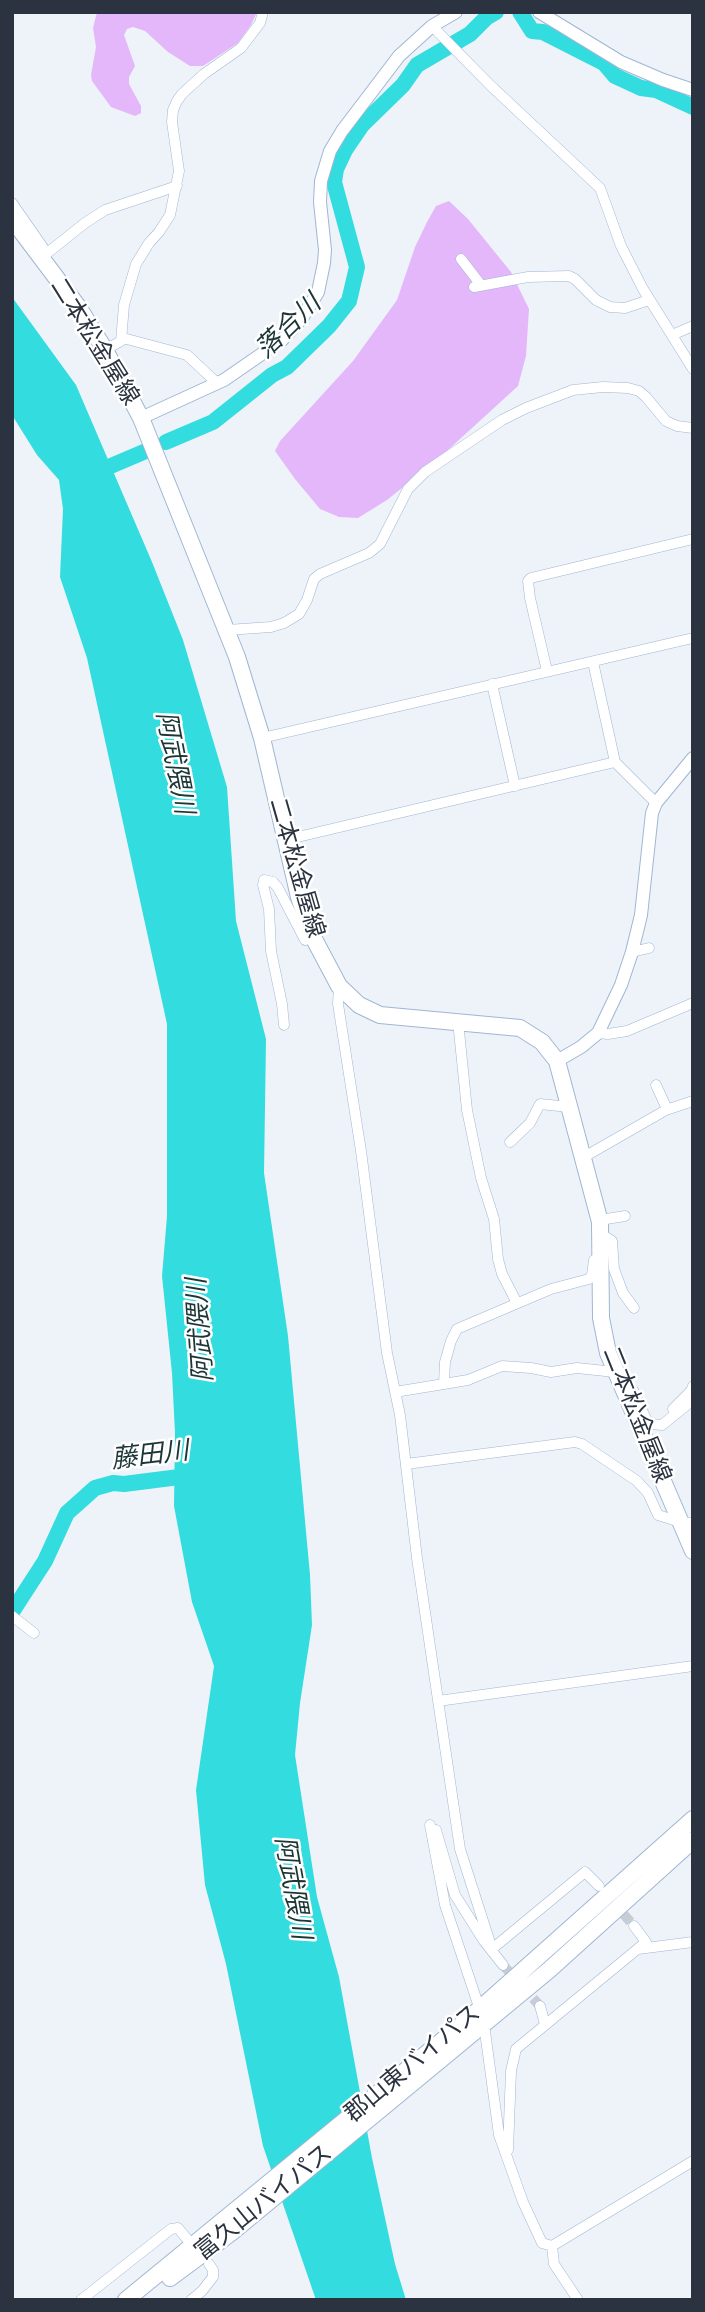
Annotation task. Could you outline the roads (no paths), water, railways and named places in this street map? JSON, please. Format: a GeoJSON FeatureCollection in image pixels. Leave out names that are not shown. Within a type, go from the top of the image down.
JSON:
{"type":"FeatureCollection","features":[{"type":"Feature","properties":{"kind":"main road","name":"二本松金屋線"},"geometry":{"type":"LineString","coordinates":[[12,219],[44,256],[79,308],[141,418],[227,630],[262,738],[299,897],[313,937],[339,986],[359,1005],[380,1015],[520,1028],[542,1042],[557,1061],[584,1157],[601,1234],[601,1318],[608,1353],[687,1523],[693,1551]]}},
{"type":"Feature","properties":{"kind":"main road","name":"郡山東バイパス"},"geometry":{"type":"LineString","coordinates":[[482,2017],[693,1819]]}},
{"type":"Feature","properties":{"kind":"main road","name":"郡山東バイパス"},"geometry":{"type":"LineString","coordinates":[[126,2300],[241,2215],[466,2022],[482,2017],[604,1922],[693,1840]]}},
{"type":"Feature","properties":{"kind":"main road","name":"富久山バイパス"},"geometry":{"type":"LineString","coordinates":[[139,2300],[241,2215],[465,2040],[482,2017]]}},
{"type":"Feature","properties":{"kind":"street"},"geometry":{"type":"LineString","coordinates":[[105,350],[118,344],[123,338],[124,305],[136,264],[170,215],[179,172],[172,122],[177,101],[204,74],[241,48],[260,23],[263,12]]}},
{"type":"Feature","properties":{"kind":"street"},"geometry":{"type":"LineString","coordinates":[[141,418],[217,383],[282,340],[311,305],[324,263],[321,181],[330,151],[389,68],[432,26],[456,12]]}},
{"type":"Feature","properties":{"kind":"street"},"geometry":{"type":"LineString","coordinates":[[539,12],[621,62],[693,90]]}},
{"type":"Feature","properties":{"kind":"street"},"geometry":{"type":"LineString","coordinates":[[432,26],[490,85],[600,188],[621,246],[649,300],[693,369]]}},
{"type":"Feature","properties":{"kind":"street"},"geometry":{"type":"LineString","coordinates":[[12,203],[44,256],[105,210],[177,186]]}},
{"type":"Feature","properties":{"kind":"street"},"geometry":{"type":"LineString","coordinates":[[461,259],[477,286],[521,277],[569,276],[596,300],[610,307],[625,307],[649,300]]}},
{"type":"Feature","properties":{"kind":"street"},"geometry":{"type":"LineString","coordinates":[[672,335],[693,326]]}},
{"type":"Feature","properties":{"kind":"street"},"geometry":{"type":"LineString","coordinates":[[123,338],[187,355],[217,383]]}},
{"type":"Feature","properties":{"kind":"street"},"geometry":{"type":"LineString","coordinates":[[227,630],[271,627],[299,614],[305,606],[314,579],[369,553],[380,544],[404,496],[425,472],[502,420],[526,408],[573,390],[628,388],[639,391],[646,397],[666,421],[693,428]]}},
{"type":"Feature","properties":{"kind":"street"},"geometry":{"type":"LineString","coordinates":[[548,671],[530,598],[528,581],[531,578],[693,539]]}},
{"type":"Feature","properties":{"kind":"street"},"geometry":{"type":"LineString","coordinates":[[262,738],[693,638]]}},
{"type":"Feature","properties":{"kind":"street"},"geometry":{"type":"LineString","coordinates":[[593,662],[615,762],[656,803]]}},
{"type":"Feature","properties":{"kind":"street"},"geometry":{"type":"LineString","coordinates":[[492,684],[515,786]]}},
{"type":"Feature","properties":{"kind":"street"},"geometry":{"type":"LineString","coordinates":[[557,1061],[598,1033],[621,985],[643,904],[650,821],[656,803],[693,758]]}},
{"type":"Feature","properties":{"kind":"street"},"geometry":{"type":"LineString","coordinates":[[285,840],[615,762]]}},
{"type":"Feature","properties":{"kind":"street"},"geometry":{"type":"LineString","coordinates":[[284,1025],[271,951],[269,909],[264,880],[273,882],[278,888],[305,940],[313,937]]}},
{"type":"Feature","properties":{"kind":"street"},"geometry":{"type":"LineString","coordinates":[[632,952],[649,948]]}},
{"type":"Feature","properties":{"kind":"street"},"geometry":{"type":"LineString","coordinates":[[339,986],[338,1004],[460,1849],[492,1949]]}},
{"type":"Feature","properties":{"kind":"street"},"geometry":{"type":"LineString","coordinates":[[598,1033],[627,1031],[693,1003]]}},
{"type":"Feature","properties":{"kind":"street"},"geometry":{"type":"LineString","coordinates":[[458,1021],[467,1110],[481,1178],[495,1219],[502,1274],[517,1303]]}},
{"type":"Feature","properties":{"kind":"street"},"geometry":{"type":"LineString","coordinates":[[656,1085],[667,1109]]}},
{"type":"Feature","properties":{"kind":"street"},"geometry":{"type":"LineString","coordinates":[[584,1157],[667,1109],[693,1101]]}},
{"type":"Feature","properties":{"kind":"street"},"geometry":{"type":"LineString","coordinates":[[510,1142],[530,1123],[540,1104],[569,1107]]}},
{"type":"Feature","properties":{"kind":"street"},"geometry":{"type":"LineString","coordinates":[[444,1383],[445,1362],[457,1329],[551,1289],[589,1279],[601,1234],[625,1216]]}},
{"type":"Feature","properties":{"kind":"street"},"geometry":{"type":"LineString","coordinates":[[601,1234],[612,1241],[614,1269],[623,1293],[634,1308]]}},
{"type":"Feature","properties":{"kind":"street"},"geometry":{"type":"LineString","coordinates":[[395,1392],[468,1380],[502,1367],[531,1367],[551,1373],[577,1368],[618,1378],[632,1390],[650,1424],[663,1425],[693,1400]]}},
{"type":"Feature","properties":{"kind":"street"},"geometry":{"type":"LineString","coordinates":[[670,1419],[676,1405],[693,1386]]}},
{"type":"Feature","properties":{"kind":"street"},"geometry":{"type":"LineString","coordinates":[[406,1464],[575,1442],[582,1444],[637,1482],[648,1493],[658,1515],[687,1523]]}},
{"type":"Feature","properties":{"kind":"street"},"geometry":{"type":"LineString","coordinates":[[12,1616],[32,1631]]}},
{"type":"Feature","properties":{"kind":"street"},"geometry":{"type":"LineString","coordinates":[[438,1701],[693,1666]]}},
{"type":"Feature","properties":{"kind":"street"},"geometry":{"type":"LineString","coordinates":[[503,1965],[455,1895],[436,1830],[430,1825],[445,1905],[482,2017],[499,2135],[541,2243],[552,2246],[693,2161]]}},
{"type":"Feature","properties":{"kind":"street"},"geometry":{"type":"LineString","coordinates":[[492,1949],[585,1872],[599,1886]]}},
{"type":"Feature","properties":{"kind":"street"},"geometry":{"type":"LineString","coordinates":[[508,2159],[511,2071],[516,2049],[646,1942],[634,1926]]}},
{"type":"Feature","properties":{"kind":"street"},"geometry":{"type":"LineString","coordinates":[[635,1950],[693,1942]]}},
{"type":"Feature","properties":{"kind":"street"},"geometry":{"type":"LineString","coordinates":[[540,2006],[545,2024]]}},
{"type":"Feature","properties":{"kind":"street"},"geometry":{"type":"LineString","coordinates":[[80,2300],[171,2229],[178,2228],[187,2239]]}},
{"type":"Feature","properties":{"kind":"street"},"geometry":{"type":"LineString","coordinates":[[552,2246],[554,2264],[578,2300]]}},
{"type":"Feature","properties":{"kind":"street"},"geometry":{"type":"LineString","coordinates":[[191,2300],[213,2277],[209,2264]]}},
{"type":"Feature","properties":{"kind":"water","name":"阿武隈川"},"geometry":{"type":"Polygon","coordinates":[[[12,297],[76,385],[183,640],[227,787],[236,921],[266,1039],[264,1173],[288,1336],[310,1575],[312,1625],[295,1755],[317,1897],[339,1977],[372,2158],[395,2264],[406,2300],[316,2300],[263,2146],[226,1964],[205,1885],[196,1790],[214,1666],[192,1602],[174,1506],[172,1373],[162,1276],[167,1216],[167,1024],[87,658],[60,577],[63,509],[59,480],[37,455],[12,415],[12,297]]]}},
{"type":"Feature","properties":{"kind":"waterway","name":"落合川"},"geometry":{"type":"LineString","coordinates":[[166,442],[213,422],[272,375],[287,367],[329,326],[349,301],[357,267],[334,182],[336,169],[345,150],[362,125],[403,85],[417,65],[470,34],[496,12]]}},
{"type":"Feature","properties":{"kind":"waterway","name":"落合川"},"geometry":{"type":"LineString","coordinates":[[520,12],[532,31],[543,32],[604,63],[615,76],[641,88],[656,90],[693,107]]}},
{"type":"Feature","properties":{"kind":"waterway","name":"落合川"},"geometry":{"type":"LineString","coordinates":[[92,474],[146,451]]}},
{"type":"Feature","properties":{"kind":"waterway","name":"藤田川"},"geometry":{"type":"LineString","coordinates":[[12,1612],[45,1561],[67,1513],[95,1488],[113,1483],[195,1475]]}},
{"type":"Feature","properties":{"kind":"tunnel"},"geometry":{"type":"LineString","coordinates":[[604,1892],[634,1926]]}},
{"type":"Feature","properties":{"kind":"tunnel"},"geometry":{"type":"LineString","coordinates":[[503,1965],[540,2006]]}}]}
